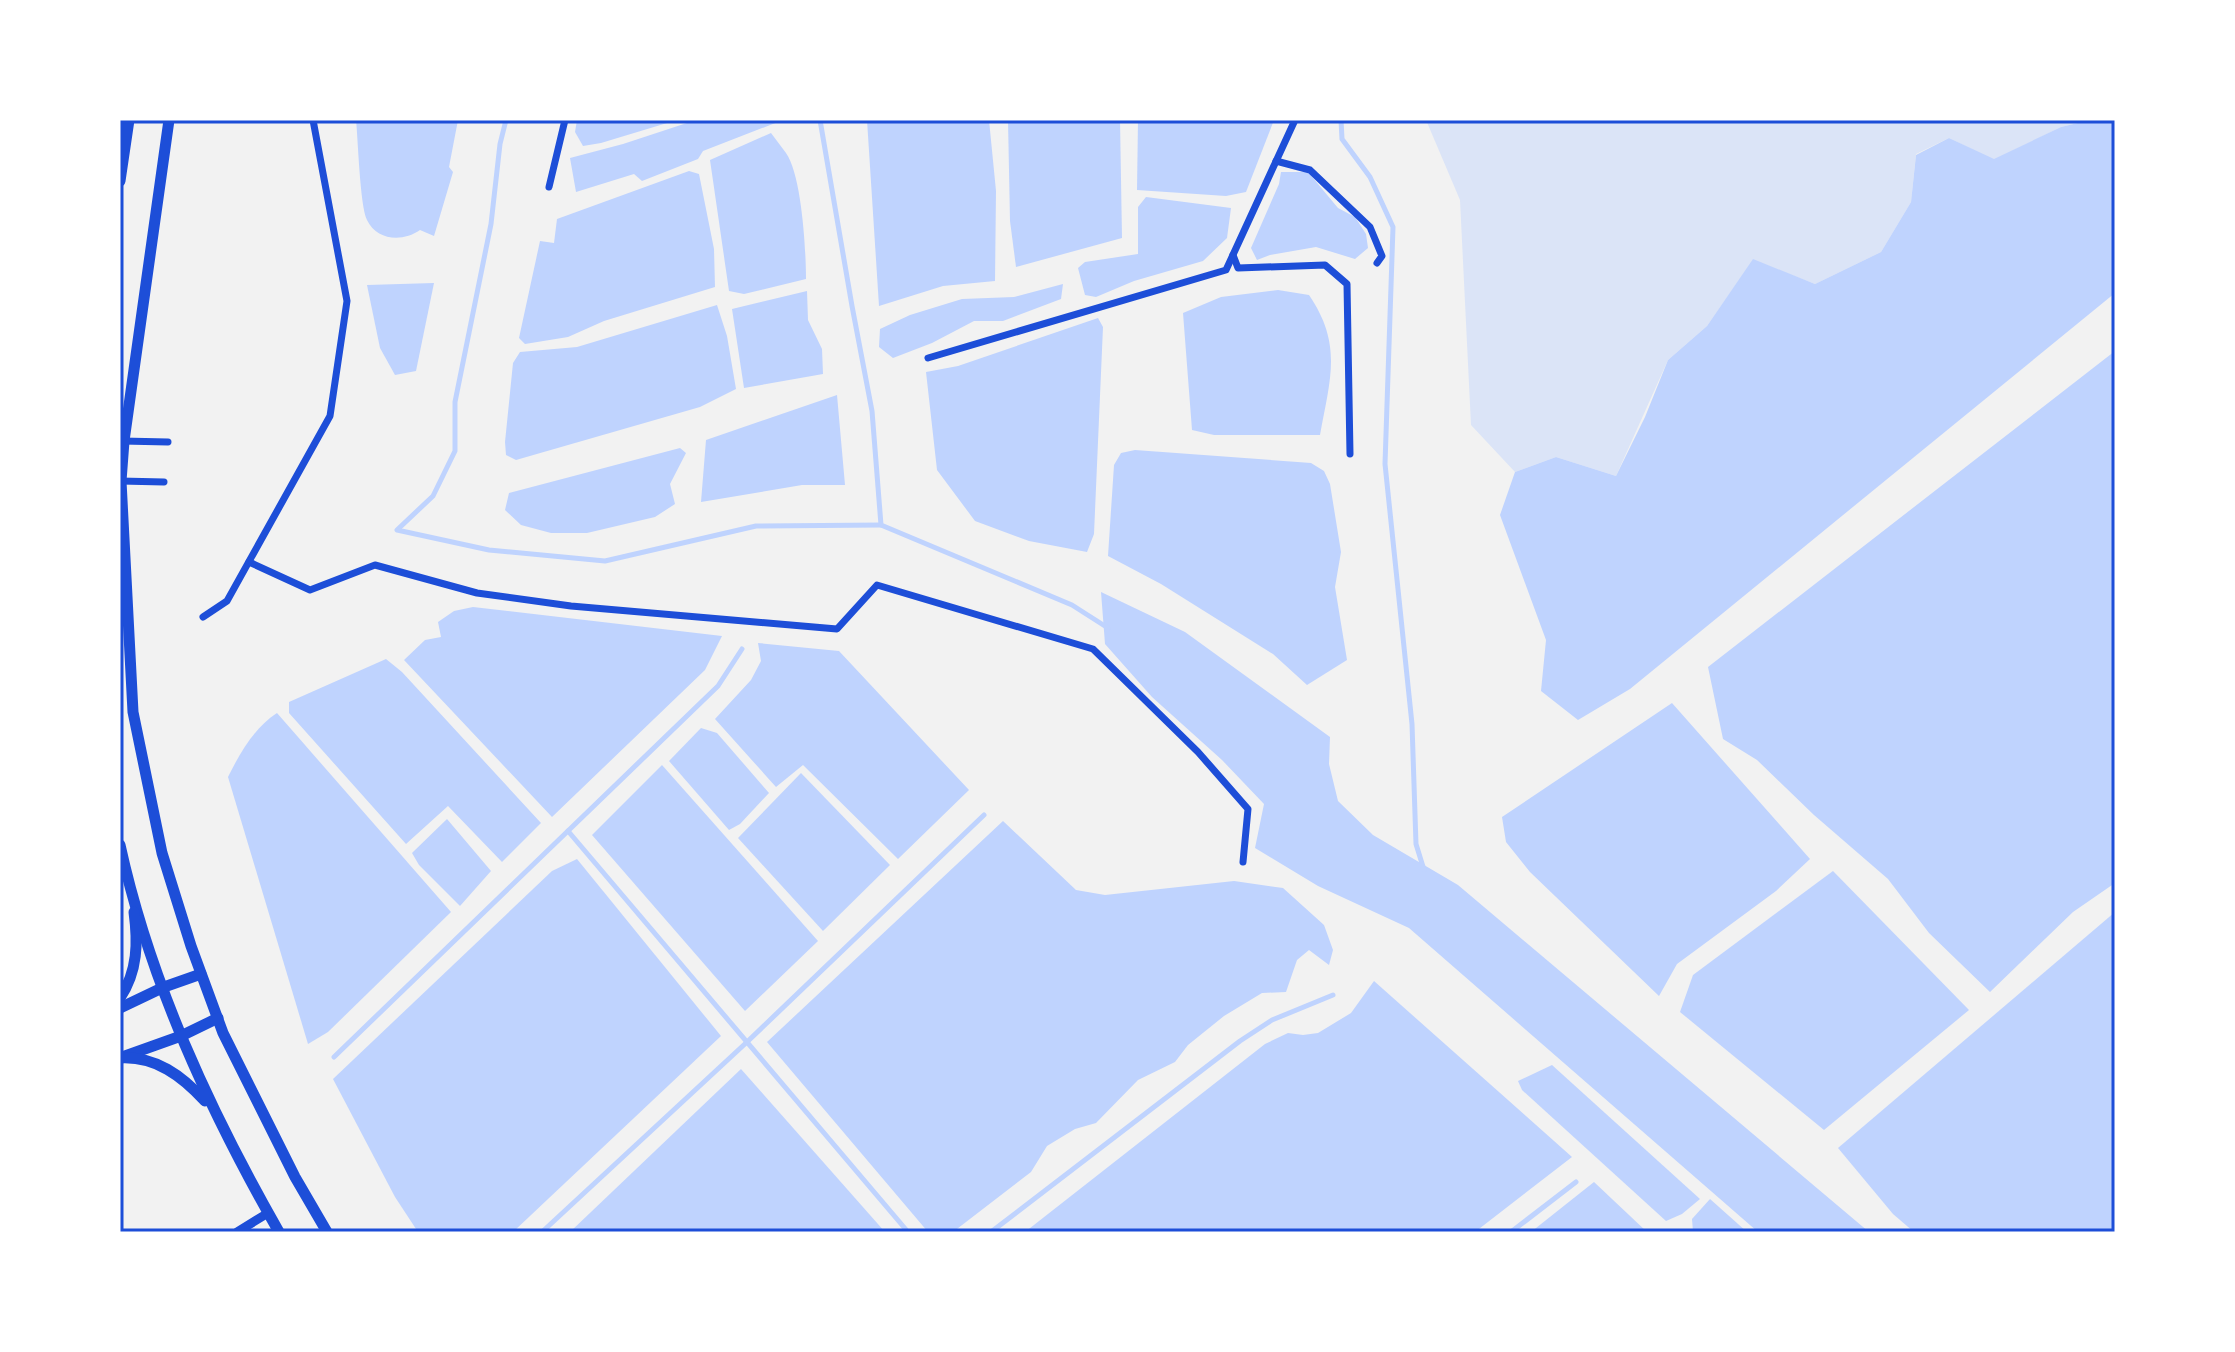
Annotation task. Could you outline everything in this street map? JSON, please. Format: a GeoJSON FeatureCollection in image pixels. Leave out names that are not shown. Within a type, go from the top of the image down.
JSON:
{"type":"FeatureCollection","features":[{"type":"Feature","properties":{"kind":"main road"},"geometry":{"type":"LineString","coordinates":[[120,181],[129,120]]}},
{"type":"Feature","properties":{"kind":"main road"},"geometry":{"type":"LineString","coordinates":[[169,120],[122,441],[121,481],[133,712],[162,853],[201,974],[256,1104],[327,1232]]}},
{"type":"Feature","properties":{"kind":"main road"},"geometry":{"type":"LineString","coordinates":[[120,845],[181,1036],[213,1109],[279,1232]]}},
{"type":"Feature","properties":{"kind":"main road"},"geometry":{"type":"LineString","coordinates":[[120,998],[127,988],[137,940],[129,880]]}},
{"type":"Feature","properties":{"kind":"main road"},"geometry":{"type":"LineString","coordinates":[[120,1008],[201,974]]}},
{"type":"Feature","properties":{"kind":"main road"},"geometry":{"type":"LineString","coordinates":[[121,1058],[181,1036],[218,1018]]}},
{"type":"Feature","properties":{"kind":"main road"},"geometry":{"type":"LineString","coordinates":[[121,1058],[134,1057],[160,1065],[183,1078],[213,1109]]}},
{"type":"Feature","properties":{"kind":"street"},"geometry":{"type":"LineString","coordinates":[[203,617],[227,601],[330,416],[347,301],[313,120]]}},
{"type":"Feature","properties":{"kind":"street"},"geometry":{"type":"LineString","coordinates":[[549,187],[565,120]]}},
{"type":"Feature","properties":{"kind":"street"},"geometry":{"type":"LineString","coordinates":[[928,358],[1226,270],[1295,120]]}},
{"type":"Feature","properties":{"kind":"street"},"geometry":{"type":"LineString","coordinates":[[1276,161],[1310,170],[1370,227],[1382,256],[1377,263]]}},
{"type":"Feature","properties":{"kind":"street"},"geometry":{"type":"LineString","coordinates":[[1233,255],[1238,268],[1325,265],[1347,284],[1350,454]]}},
{"type":"Feature","properties":{"kind":"street"},"geometry":{"type":"LineString","coordinates":[[122,441],[168,442]]}},
{"type":"Feature","properties":{"kind":"street"},"geometry":{"type":"LineString","coordinates":[[121,481],[164,482]]}},
{"type":"Feature","properties":{"kind":"street"},"geometry":{"type":"LineString","coordinates":[[249,562],[310,590],[375,565],[477,593],[571,606],[837,629],[877,585],[1093,649],[1198,752],[1248,809],[1243,862]]}},
{"type":"Feature","properties":{"kind":"street"},"geometry":{"type":"LineString","coordinates":[[237,1232],[268,1213]]}},
{"type":"Feature","properties":{"kind":"shaded area"},"geometry":{"type":"Polygon","coordinates":[[[1426,120],[2090,120],[2061,127],[1994,160],[1949,138],[1916,154],[1911,202],[1881,252],[1815,284],[1753,260],[1707,326],[1668,360],[1616,476],[1556,457],[1515,472],[1471,425],[1460,200],[1426,120]]]}},
{"type":"Feature","properties":{"kind":"water"},"geometry":{"type":"Polygon","coordinates":[[[356,120],[458,120],[449,167],[453,172],[434,236],[420,230],[398,238],[384,236],[371,227],[363,201],[356,120]]]}},
{"type":"Feature","properties":{"kind":"water"},"geometry":{"type":"Polygon","coordinates":[[[577,120],[677,120],[583,146],[575,132],[577,120]]]}},
{"type":"Feature","properties":{"kind":"water"},"geometry":{"type":"Polygon","coordinates":[[[696,120],[783,120],[703,151],[698,159],[642,181],[634,174],[576,192],[570,158],[696,120]]]}},
{"type":"Feature","properties":{"kind":"water"},"geometry":{"type":"Polygon","coordinates":[[[867,120],[989,120],[996,191],[995,281],[943,286],[879,306],[867,120]]]}},
{"type":"Feature","properties":{"kind":"water"},"geometry":{"type":"Polygon","coordinates":[[[1008,120],[1120,120],[1122,238],[1016,267],[1010,221],[1008,120]]]}},
{"type":"Feature","properties":{"kind":"water"},"geometry":{"type":"Polygon","coordinates":[[[1138,120],[1274,120],[1246,192],[1226,196],[1137,190],[1138,120]]]}},
{"type":"Feature","properties":{"kind":"water"},"geometry":{"type":"Polygon","coordinates":[[[2090,120],[2115,121],[2115,293],[1630,689],[1578,720],[1541,691],[1546,640],[1500,515],[1515,472],[1556,457],[1616,476],[1668,360],[1707,326],[1753,259],[1815,284],[1881,252],[1911,202],[1916,155],[1949,138],[1994,159],[2061,127],[2090,120]]]}},
{"type":"Feature","properties":{"kind":"water"},"geometry":{"type":"Polygon","coordinates":[[[771,133],[786,153],[796,178],[804,233],[806,279],[744,294],[729,291],[710,160],[771,133]]]}},
{"type":"Feature","properties":{"kind":"water"},"geometry":{"type":"Polygon","coordinates":[[[689,171],[699,174],[714,249],[715,287],[604,321],[568,337],[525,344],[519,338],[540,241],[554,243],[557,219],[689,171]]]}},
{"type":"Feature","properties":{"kind":"water"},"geometry":{"type":"Polygon","coordinates":[[[1281,172],[1308,172],[1338,208],[1355,217],[1366,234],[1368,248],[1355,259],[1316,247],[1257,260],[1251,248],[1279,184],[1281,172]]]}},
{"type":"Feature","properties":{"kind":"water"},"geometry":{"type":"Polygon","coordinates":[[[1146,197],[1231,208],[1227,238],[1203,261],[1134,281],[1096,297],[1085,295],[1078,268],[1085,262],[1138,254],[1138,207],[1146,197]]]}},
{"type":"Feature","properties":{"kind":"water"},"geometry":{"type":"Polygon","coordinates":[[[434,283],[416,371],[395,375],[380,348],[367,285],[434,283]]]}},
{"type":"Feature","properties":{"kind":"water"},"geometry":{"type":"Polygon","coordinates":[[[1063,284],[1061,299],[1003,321],[974,321],[932,343],[893,358],[879,347],[880,329],[910,315],[962,299],[1014,297],[1063,284]]]}},
{"type":"Feature","properties":{"kind":"water"},"geometry":{"type":"Polygon","coordinates":[[[1278,290],[1309,295],[1326,330],[1331,363],[1320,435],[1214,435],[1192,430],[1183,313],[1221,297],[1278,290]]]}},
{"type":"Feature","properties":{"kind":"water"},"geometry":{"type":"Polygon","coordinates":[[[807,291],[808,320],[822,349],[823,374],[744,388],[732,309],[807,291]]]}},
{"type":"Feature","properties":{"kind":"water"},"geometry":{"type":"Polygon","coordinates":[[[717,305],[727,336],[736,389],[700,407],[516,460],[506,455],[513,363],[520,352],[577,347],[717,305]]]}},
{"type":"Feature","properties":{"kind":"water"},"geometry":{"type":"Polygon","coordinates":[[[1098,318],[1103,327],[1094,534],[1087,552],[1029,541],[975,521],[937,470],[926,372],[958,366],[1098,318]]]}},
{"type":"Feature","properties":{"kind":"water"},"geometry":{"type":"Polygon","coordinates":[[[2115,351],[2115,883],[2073,912],[1990,992],[1929,933],[1888,879],[1757,760],[1723,739],[1708,667],[2115,351]]]}},
{"type":"Feature","properties":{"kind":"water"},"geometry":{"type":"Polygon","coordinates":[[[837,395],[845,485],[802,485],[701,502],[706,440],[837,395]]]}},
{"type":"Feature","properties":{"kind":"water"},"geometry":{"type":"Polygon","coordinates":[[[680,448],[686,453],[670,484],[675,504],[655,517],[587,533],[551,533],[521,525],[505,510],[509,493],[680,448]]]}},
{"type":"Feature","properties":{"kind":"water"},"geometry":{"type":"Polygon","coordinates":[[[1135,450],[1311,463],[1324,471],[1330,484],[1341,552],[1335,587],[1347,660],[1307,685],[1273,654],[1161,584],[1108,556],[1114,465],[1121,453],[1135,450]]]}},
{"type":"Feature","properties":{"kind":"water"},"geometry":{"type":"Polygon","coordinates":[[[1101,592],[1185,632],[1330,737],[1329,764],[1338,801],[1373,835],[1458,885],[1869,1232],[1758,1232],[1409,928],[1318,886],[1255,848],[1264,804],[1222,760],[1152,697],[1105,644],[1101,592]]]}},
{"type":"Feature","properties":{"kind":"water"},"geometry":{"type":"Polygon","coordinates":[[[473,607],[722,636],[705,670],[552,817],[404,660],[425,640],[441,637],[438,622],[454,611],[473,607]]]}},
{"type":"Feature","properties":{"kind":"water"},"geometry":{"type":"Polygon","coordinates":[[[758,643],[839,651],[969,790],[898,859],[803,765],[776,787],[715,719],[751,680],[761,661],[758,643]]]}},
{"type":"Feature","properties":{"kind":"water"},"geometry":{"type":"Polygon","coordinates":[[[386,659],[402,672],[541,823],[502,862],[448,806],[406,844],[289,713],[289,702],[386,659]]]}},
{"type":"Feature","properties":{"kind":"water"},"geometry":{"type":"Polygon","coordinates":[[[1672,703],[1810,859],[1776,891],[1677,964],[1659,996],[1530,872],[1506,842],[1502,817],[1672,703]]]}},
{"type":"Feature","properties":{"kind":"water"},"geometry":{"type":"Polygon","coordinates":[[[277,713],[451,912],[328,1032],[308,1044],[228,777],[255,734],[277,713]]]}},
{"type":"Feature","properties":{"kind":"water"},"geometry":{"type":"Polygon","coordinates":[[[701,728],[717,733],[769,793],[740,824],[729,830],[669,761],[701,728]]]}},
{"type":"Feature","properties":{"kind":"water"},"geometry":{"type":"Polygon","coordinates":[[[662,765],[818,941],[745,1011],[592,835],[662,765]]]}},
{"type":"Feature","properties":{"kind":"water"},"geometry":{"type":"Polygon","coordinates":[[[801,773],[890,865],[823,931],[738,838],[801,773]]]}},
{"type":"Feature","properties":{"kind":"water"},"geometry":{"type":"Polygon","coordinates":[[[447,819],[491,871],[460,906],[419,865],[412,853],[447,819]]]}},
{"type":"Feature","properties":{"kind":"water"},"geometry":{"type":"Polygon","coordinates":[[[1003,821],[1076,890],[1105,895],[1234,881],[1283,888],[1324,925],[1333,950],[1329,965],[1309,950],[1297,960],[1286,992],[1262,993],[1224,1016],[1188,1045],[1175,1062],[1138,1080],[1096,1123],[1075,1129],[1047,1146],[1031,1172],[953,1232],[928,1232],[767,1042],[1003,821]]]}},
{"type":"Feature","properties":{"kind":"water"},"geometry":{"type":"Polygon","coordinates":[[[577,859],[721,1036],[513,1232],[418,1232],[395,1197],[333,1079],[552,871],[577,859]]]}},
{"type":"Feature","properties":{"kind":"water"},"geometry":{"type":"Polygon","coordinates":[[[1833,871],[1969,1010],[1824,1130],[1680,1012],[1693,975],[1833,871]]]}},
{"type":"Feature","properties":{"kind":"water"},"geometry":{"type":"Polygon","coordinates":[[[2115,912],[2115,1232],[1914,1232],[1893,1214],[1838,1148],[2115,912]]]}},
{"type":"Feature","properties":{"kind":"water"},"geometry":{"type":"Polygon","coordinates":[[[1374,981],[1572,1157],[1475,1232],[1025,1232],[1265,1044],[1288,1033],[1318,1033],[1351,1013],[1374,981]]]}},
{"type":"Feature","properties":{"kind":"water"},"geometry":{"type":"Polygon","coordinates":[[[1552,1065],[1700,1199],[1682,1214],[1666,1221],[1522,1090],[1518,1081],[1552,1065]]]}},
{"type":"Feature","properties":{"kind":"water"},"geometry":{"type":"Polygon","coordinates":[[[741,1069],[885,1232],[570,1232],[741,1069]]]}},
{"type":"Feature","properties":{"kind":"water"},"geometry":{"type":"Polygon","coordinates":[[[1594,1182],[1647,1232],[1531,1232],[1594,1182]]]}},
{"type":"Feature","properties":{"kind":"water"},"geometry":{"type":"Polygon","coordinates":[[[1710,1199],[1747,1232],[1693,1232],[1692,1219],[1710,1199]]]}},
{"type":"Feature","properties":{"kind":"waterway"},"geometry":{"type":"LineString","coordinates":[[506,120],[500,144],[491,224],[455,402],[455,451],[433,496],[397,530],[489,550],[605,561],[756,526],[881,525]]}},
{"type":"Feature","properties":{"kind":"waterway"},"geometry":{"type":"LineString","coordinates":[[820,120],[872,411],[881,525],[1072,605],[1108,628]]}},
{"type":"Feature","properties":{"kind":"waterway"},"geometry":{"type":"LineString","coordinates":[[1341,120],[1342,139],[1370,177],[1393,227],[1385,464],[1412,724],[1416,844],[1424,870]]}},
{"type":"Feature","properties":{"kind":"waterway"},"geometry":{"type":"LineString","coordinates":[[334,1057],[718,686],[742,649]]}},
{"type":"Feature","properties":{"kind":"waterway"},"geometry":{"type":"LineString","coordinates":[[542,1232],[747,1042],[984,815]]}},
{"type":"Feature","properties":{"kind":"waterway"},"geometry":{"type":"LineString","coordinates":[[568,831],[908,1232]]}},
{"type":"Feature","properties":{"kind":"waterway"},"geometry":{"type":"LineString","coordinates":[[991,1232],[1240,1041],[1272,1020],[1333,995]]}},
{"type":"Feature","properties":{"kind":"waterway"},"geometry":{"type":"LineString","coordinates":[[1511,1232],[1576,1182]]}}]}
